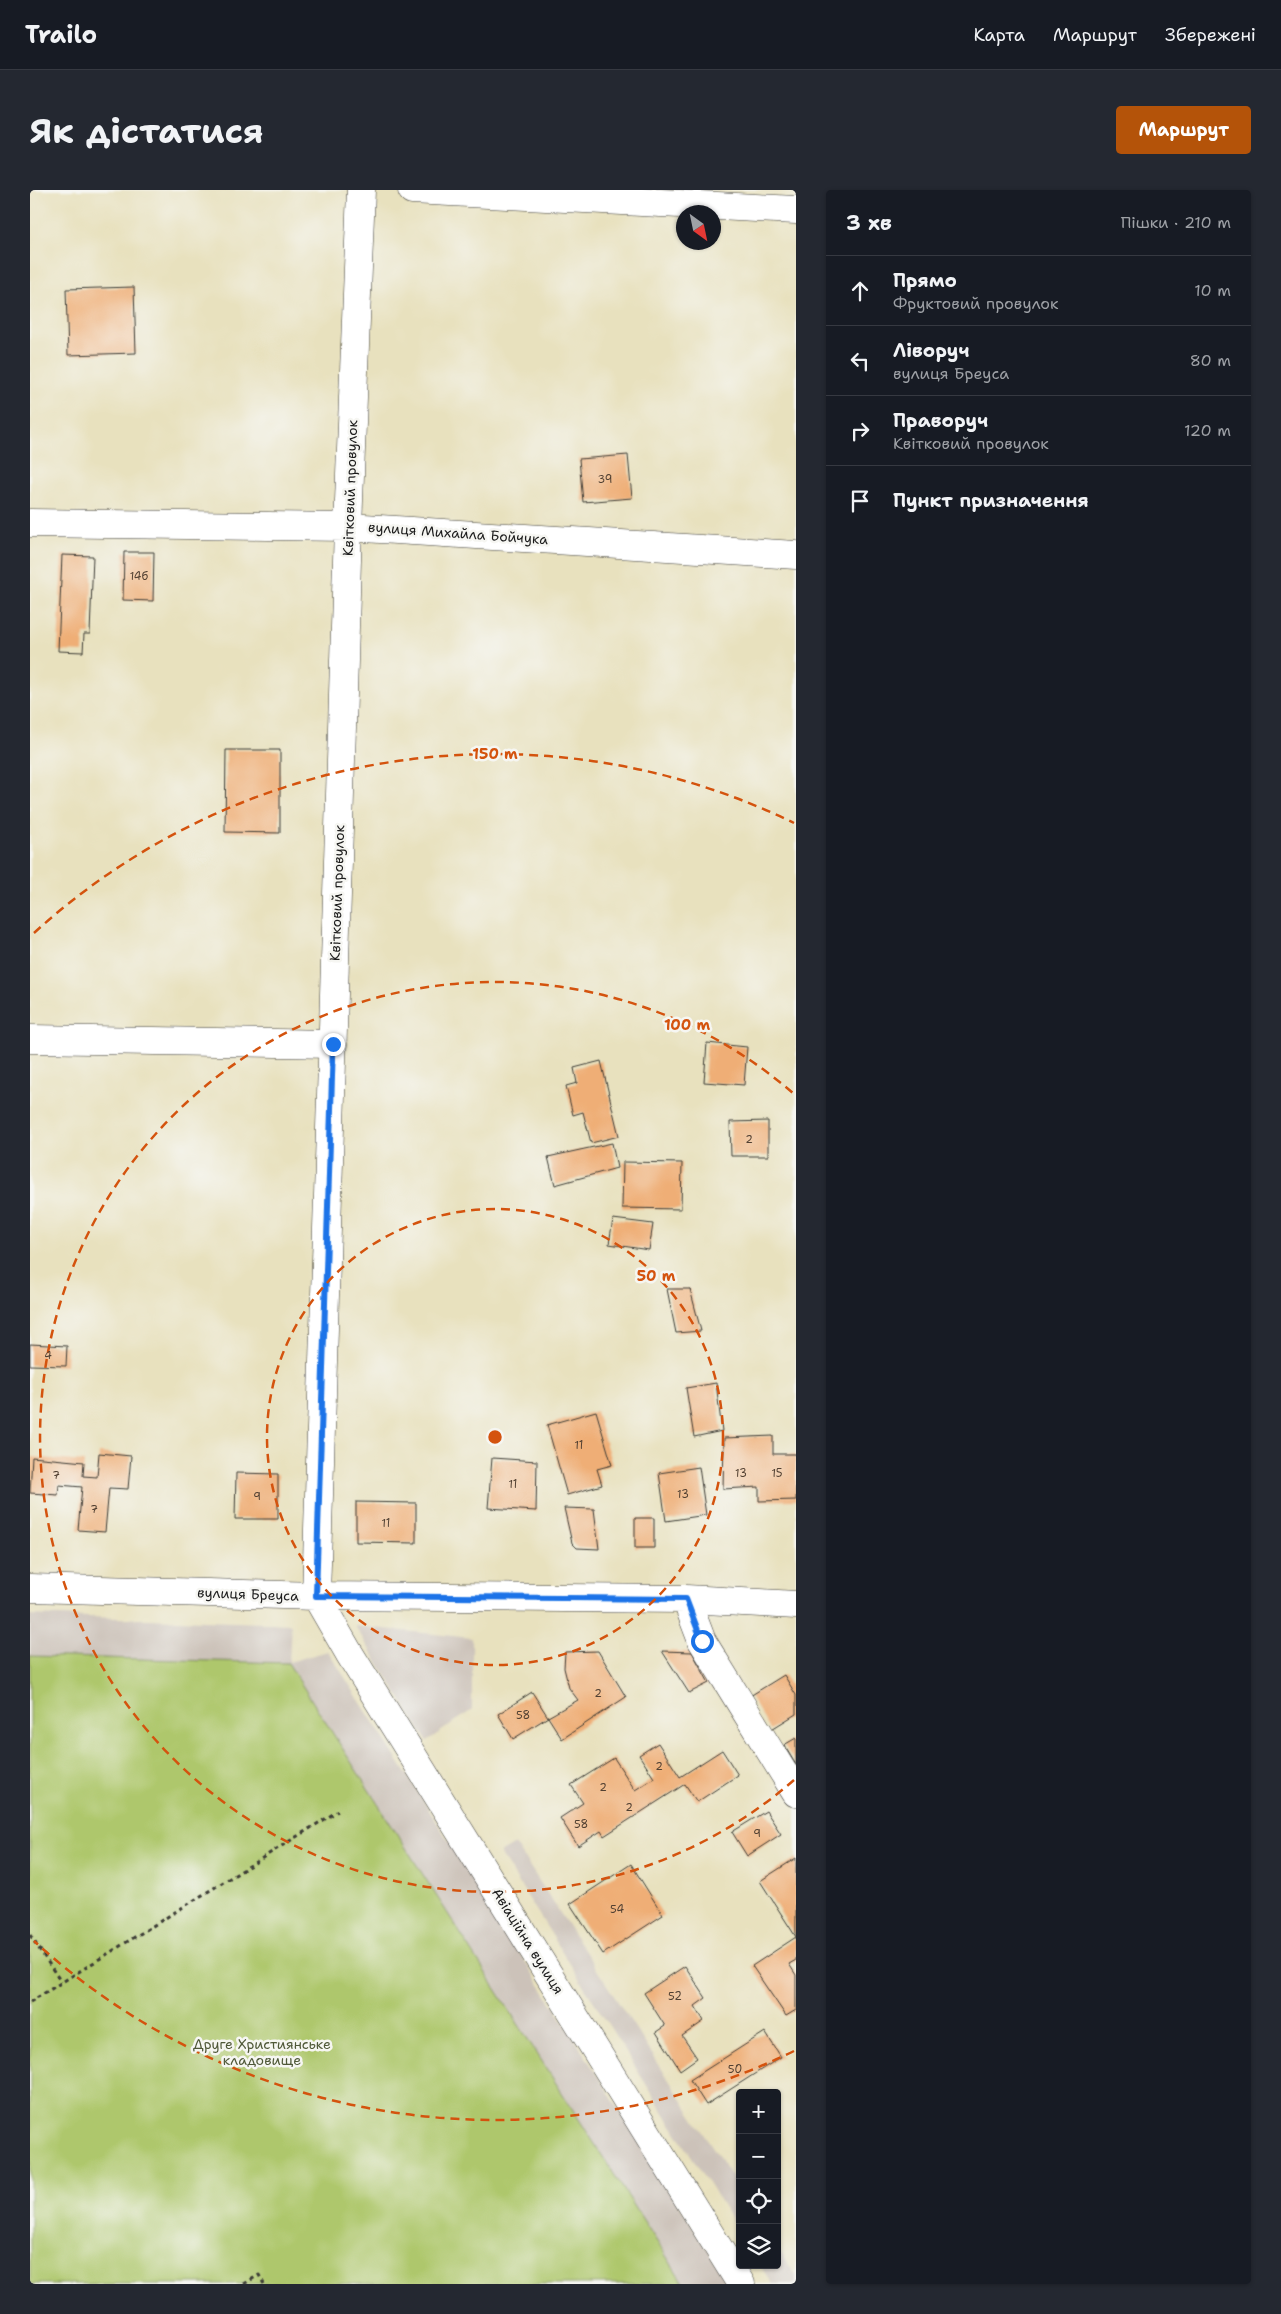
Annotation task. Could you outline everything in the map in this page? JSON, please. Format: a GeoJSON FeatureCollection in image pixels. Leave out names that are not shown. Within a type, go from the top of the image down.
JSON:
{"type":"FeatureCollection","features":[{"type":"Feature","properties":{"kind":"street","name":"Квітковий провулок"},"geometry":{"type":"LineString","coordinates":[[316,1596],[348,527],[361,190]]}},
{"type":"Feature","properties":{"kind":"street"},"geometry":{"type":"LineString","coordinates":[[412,190],[796,210]]}},
{"type":"Feature","properties":{"kind":"street","name":"вулиця Михайла Бойчука"},"geometry":{"type":"LineString","coordinates":[[30,523],[348,527],[796,554]]}},
{"type":"Feature","properties":{"kind":"street"},"geometry":{"type":"LineString","coordinates":[[30,1039],[333,1044]]}},
{"type":"Feature","properties":{"kind":"street","name":"вулиця Бреуса"},"geometry":{"type":"LineString","coordinates":[[30,1588],[316,1596],[686,1599],[796,1605]]}},
{"type":"Feature","properties":{"kind":"street","name":"Авіаційна вулиця"},"geometry":{"type":"LineString","coordinates":[[316,1596],[741,2284]]}},
{"type":"Feature","properties":{"kind":"street"},"geometry":{"type":"LineString","coordinates":[[686,1599],[702,1641],[796,1793]]}},
{"type":"Feature","properties":{"kind":"path"},"geometry":{"type":"LineString","coordinates":[[30,2002],[338,1811]]}},
{"type":"Feature","properties":{"kind":"path"},"geometry":{"type":"LineString","coordinates":[[30,1935],[61,1982]]}},
{"type":"Feature","properties":{"kind":"path"},"geometry":{"type":"LineString","coordinates":[[244,2284],[259,2275],[264,2284]]}},
{"type":"Feature","properties":{"kind":"shaded area"},"geometry":{"type":"Polygon","coordinates":[[[30,1615],[291,1624],[289,1662],[328,1651],[730,2284],[684,2284],[288,1663],[30,1656],[30,1615]]]}},
{"type":"Feature","properties":{"kind":"shaded area"},"geometry":{"type":"Polygon","coordinates":[[[355,1626],[472,1638],[472,1710],[427,1741],[355,1626]]]}},
{"type":"Feature","properties":{"kind":"shaded area"},"geometry":{"type":"Polygon","coordinates":[[[515,1844],[736,2183],[736,2227],[500,1853],[515,1844]]]}},
{"type":"Feature","properties":{"kind":"shaded area"},"geometry":{"type":"Polygon","coordinates":[[[781,2253],[796,2276],[796,2284],[772,2284],[763,2269],[781,2269],[781,2253]]]}},
{"type":"Feature","properties":{"kind":"green space","name":"Друге Християнське кладовище"},"geometry":{"type":"Polygon","coordinates":[[[30,1656],[288,1663],[684,2284],[30,2284],[30,1656]]]}},
{"type":"Feature","properties":{"kind":"building"},"geometry":{"type":"Polygon","coordinates":[[[134,287],[136,353],[68,355],[66,289],[134,287]]]}},
{"type":"Feature","properties":{"kind":"building"},"geometry":{"type":"Polygon","coordinates":[[[628,455],[632,498],[583,502],[579,459],[628,455]]]}},
{"type":"Feature","properties":{"kind":"building"},"geometry":{"type":"Polygon","coordinates":[[[124,552],[154,552],[153,601],[123,600],[124,552]]]}},
{"type":"Feature","properties":{"kind":"building"},"geometry":{"type":"Polygon","coordinates":[[[62,555],[93,556],[90,634],[84,634],[83,652],[58,651],[62,555]]]}},
{"type":"Feature","properties":{"kind":"building"},"geometry":{"type":"Polygon","coordinates":[[[226,750],[280,750],[280,833],[225,832],[226,750]]]}},
{"type":"Feature","properties":{"kind":"building"},"geometry":{"type":"Polygon","coordinates":[[[707,1043],[747,1047],[744,1085],[704,1082],[707,1043]]]}},
{"type":"Feature","properties":{"kind":"building"},"geometry":{"type":"Polygon","coordinates":[[[601,1061],[619,1136],[591,1143],[583,1112],[573,1115],[566,1086],[577,1083],[574,1068],[601,1061]]]}},
{"type":"Feature","properties":{"kind":"building"},"geometry":{"type":"Polygon","coordinates":[[[768,1121],[768,1156],[731,1156],[730,1122],[768,1121]]]}},
{"type":"Feature","properties":{"kind":"building"},"geometry":{"type":"Polygon","coordinates":[[[612,1143],[617,1168],[555,1185],[548,1157],[612,1143]]]}},
{"type":"Feature","properties":{"kind":"building"},"geometry":{"type":"Polygon","coordinates":[[[623,1162],[682,1163],[681,1209],[622,1208],[623,1162]]]}},
{"type":"Feature","properties":{"kind":"building"},"geometry":{"type":"Polygon","coordinates":[[[613,1219],[653,1224],[649,1250],[609,1244],[613,1219]]]}},
{"type":"Feature","properties":{"kind":"building"},"geometry":{"type":"Polygon","coordinates":[[[667,1289],[690,1289],[701,1331],[676,1333],[667,1289]]]}},
{"type":"Feature","properties":{"kind":"building"},"geometry":{"type":"Polygon","coordinates":[[[30,1344],[67,1346],[66,1366],[30,1365],[30,1344]]]}},
{"type":"Feature","properties":{"kind":"building"},"geometry":{"type":"Polygon","coordinates":[[[716,1383],[722,1431],[694,1437],[686,1388],[716,1383]]]}},
{"type":"Feature","properties":{"kind":"building"},"geometry":{"type":"Polygon","coordinates":[[[596,1411],[612,1465],[597,1469],[602,1485],[567,1495],[547,1425],[596,1411]]]}},
{"type":"Feature","properties":{"kind":"building"},"geometry":{"type":"Polygon","coordinates":[[[773,1436],[773,1454],[796,1454],[796,1500],[759,1501],[759,1487],[723,1489],[724,1438],[773,1436]]]}},
{"type":"Feature","properties":{"kind":"building"},"geometry":{"type":"Polygon","coordinates":[[[99,1453],[131,1456],[128,1489],[109,1488],[105,1532],[78,1530],[82,1487],[59,1485],[58,1495],[30,1493],[32,1457],[84,1462],[83,1476],[97,1477],[99,1453]]]}},
{"type":"Feature","properties":{"kind":"building"},"geometry":{"type":"Polygon","coordinates":[[[492,1458],[537,1461],[536,1511],[488,1508],[492,1458]]]}},
{"type":"Feature","properties":{"kind":"building"},"geometry":{"type":"Polygon","coordinates":[[[699,1467],[706,1515],[666,1521],[659,1473],[699,1467]]]}},
{"type":"Feature","properties":{"kind":"building"},"geometry":{"type":"Polygon","coordinates":[[[236,1473],[278,1474],[278,1519],[235,1519],[236,1473]]]}},
{"type":"Feature","properties":{"kind":"building"},"geometry":{"type":"Polygon","coordinates":[[[356,1502],[416,1503],[416,1543],[356,1542],[356,1502]]]}},
{"type":"Feature","properties":{"kind":"building"},"geometry":{"type":"Polygon","coordinates":[[[564,1508],[594,1509],[599,1549],[577,1548],[572,1543],[564,1508]]]}},
{"type":"Feature","properties":{"kind":"building"},"geometry":{"type":"Polygon","coordinates":[[[635,1518],[654,1518],[654,1548],[635,1548],[635,1518]]]}},
{"type":"Feature","properties":{"kind":"building"},"geometry":{"type":"Polygon","coordinates":[[[598,1651],[626,1697],[562,1739],[548,1717],[578,1700],[569,1688],[564,1668],[565,1652],[598,1651]]]}},
{"type":"Feature","properties":{"kind":"building"},"geometry":{"type":"Polygon","coordinates":[[[662,1651],[692,1652],[709,1683],[689,1693],[662,1651]]]}},
{"type":"Feature","properties":{"kind":"building"},"geometry":{"type":"Polygon","coordinates":[[[784,1675],[796,1695],[796,1714],[770,1730],[750,1696],[784,1675]]]}},
{"type":"Feature","properties":{"kind":"building"},"geometry":{"type":"Polygon","coordinates":[[[532,1692],[548,1717],[513,1739],[498,1714],[532,1692]]]}},
{"type":"Feature","properties":{"kind":"building"},"geometry":{"type":"Polygon","coordinates":[[[796,1738],[796,1765],[784,1745],[796,1738]]]}},
{"type":"Feature","properties":{"kind":"building"},"geometry":{"type":"Polygon","coordinates":[[[658,1743],[680,1777],[722,1750],[738,1775],[697,1802],[685,1784],[604,1836],[601,1831],[578,1846],[560,1818],[583,1803],[571,1785],[614,1758],[635,1790],[654,1778],[639,1755],[658,1743]]]}},
{"type":"Feature","properties":{"kind":"building"},"geometry":{"type":"Polygon","coordinates":[[[766,1811],[781,1834],[747,1856],[732,1832],[766,1811]]]}},
{"type":"Feature","properties":{"kind":"building"},"geometry":{"type":"Polygon","coordinates":[[[796,1858],[796,1937],[760,1881],[796,1858]]]}},
{"type":"Feature","properties":{"kind":"building"},"geometry":{"type":"Polygon","coordinates":[[[631,1864],[663,1915],[603,1954],[570,1904],[631,1864]]]}},
{"type":"Feature","properties":{"kind":"building"},"geometry":{"type":"Polygon","coordinates":[[[796,1937],[796,1960],[789,1964],[796,1975],[796,2010],[786,2016],[752,1966],[796,1937]]]}},
{"type":"Feature","properties":{"kind":"building"},"geometry":{"type":"Polygon","coordinates":[[[685,1966],[706,1998],[695,2006],[704,2021],[682,2036],[697,2058],[680,2070],[656,2032],[665,2026],[644,1993],[685,1966]]]}},
{"type":"Feature","properties":{"kind":"building"},"geometry":{"type":"Polygon","coordinates":[[[765,2032],[781,2057],[706,2105],[690,2080],[765,2032]]]}},
{"type":"Feature","properties":{"kind":"route"},"geometry":{"type":"LineString","coordinates":[[333,1044],[316,1596],[686,1599],[702,1641]]}}]}
